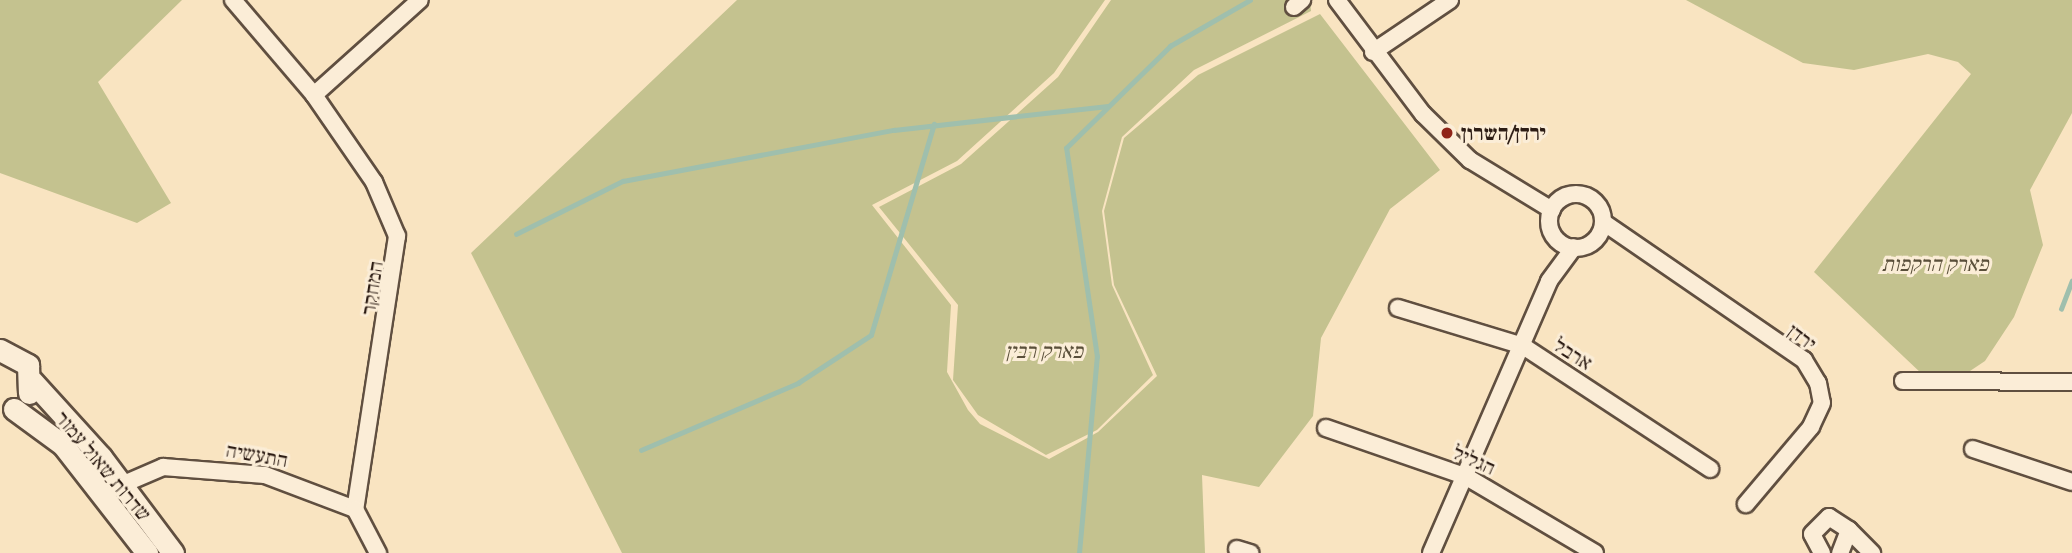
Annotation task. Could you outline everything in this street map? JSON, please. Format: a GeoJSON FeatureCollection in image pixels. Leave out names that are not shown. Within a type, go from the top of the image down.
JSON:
{"type":"FeatureCollection","features":[{"type":"Feature","properties":{"kind":"street","name":"המחקר"},"geometry":{"type":"LineString","coordinates":[[233,0],[314,95],[374,182],[397,236],[355,509]]}},
{"type":"Feature","properties":{"kind":"street"},"geometry":{"type":"LineString","coordinates":[[314,95],[420,0]]}},
{"type":"Feature","properties":{"kind":"street"},"geometry":{"type":"LineString","coordinates":[[1337,0],[1373,52],[1470,160],[1552,210]]}},
{"type":"Feature","properties":{"kind":"street"},"geometry":{"type":"LineString","coordinates":[[1373,52],[1450,0]]}},
{"type":"Feature","properties":{"kind":"street"},"geometry":{"type":"LineString","coordinates":[[1431,553],[1549,281],[1552,210],[1564,197],[1587,195],[1602,222],[1549,281]]}},
{"type":"Feature","properties":{"kind":"street","name":"ירדן"},"geometry":{"type":"LineString","coordinates":[[1602,222],[1632,247],[1804,360],[1818,383],[1822,403],[1811,426],[1746,504]]}},
{"type":"Feature","properties":{"kind":"street"},"geometry":{"type":"LineString","coordinates":[[1553,234],[1582,246]]}},
{"type":"Feature","properties":{"kind":"street","name":"ירדן"},"geometry":{"type":"LineString","coordinates":[[1582,246],[1632,247]]}},
{"type":"Feature","properties":{"kind":"street","name":"ארבל"},"geometry":{"type":"LineString","coordinates":[[1398,308],[1523,346],[1710,469]]}},
{"type":"Feature","properties":{"kind":"street","name":"שדרות שאול עמור"},"geometry":{"type":"LineString","coordinates":[[0,350],[22,357],[32,381],[113,489],[147,553]]}},
{"type":"Feature","properties":{"kind":"street"},"geometry":{"type":"LineString","coordinates":[[7,411],[29,396],[32,381]]}},
{"type":"Feature","properties":{"kind":"street"},"geometry":{"type":"LineString","coordinates":[[1903,381],[2072,382]]}},
{"type":"Feature","properties":{"kind":"street","name":"שדרות שאול עמור"},"geometry":{"type":"LineString","coordinates":[[7,411],[42,425],[113,489],[173,553]]}},
{"type":"Feature","properties":{"kind":"street","name":"הגליל"},"geometry":{"type":"LineString","coordinates":[[1326,428],[1465,476],[1595,553]]}},
{"type":"Feature","properties":{"kind":"street"},"geometry":{"type":"LineString","coordinates":[[1973,449],[2072,482]]}},
{"type":"Feature","properties":{"kind":"street","name":"התעשיה"},"geometry":{"type":"LineString","coordinates":[[113,489],[146,470],[187,465],[265,475],[355,509]]}},
{"type":"Feature","properties":{"kind":"street"},"geometry":{"type":"LineString","coordinates":[[355,509],[379,553]]}},
{"type":"Feature","properties":{"kind":"street"},"geometry":{"type":"LineString","coordinates":[[1822,553],[1812,540],[1819,521],[1834,517],[1872,553]]}},
{"type":"Feature","properties":{"kind":"street"},"geometry":{"type":"LineString","coordinates":[[1849,530],[1842,552],[1861,553]]}},
{"type":"Feature","properties":{"kind":"green space"},"geometry":{"type":"Polygon","coordinates":[[[0,0],[182,0],[98,82],[171,203],[137,223],[0,173],[0,0]]]}},
{"type":"Feature","properties":{"kind":"green space"},"geometry":{"type":"Polygon","coordinates":[[[737,0],[1105,0],[1054,73],[957,161],[872,205],[951,305],[947,372],[968,410],[980,424],[1049,459],[1098,432],[1157,376],[1114,285],[1104,211],[1124,138],[1198,75],[1320,14],[1440,170],[1390,209],[1321,338],[1313,416],[1259,487],[1202,475],[1205,553],[622,553],[471,253],[737,0]]]}},
{"type":"Feature","properties":{"kind":"green space","name":"פארק רבין"},"geometry":{"type":"Polygon","coordinates":[[[1111,0],[1310,0],[1311,11],[1194,70],[1122,137],[1102,211],[1112,285],[1153,375],[1097,430],[1046,455],[978,415],[953,380],[958,305],[879,207],[961,164],[1058,77],[1111,0]]]}},
{"type":"Feature","properties":{"kind":"green space","name":"פארק הרקפות"},"geometry":{"type":"Polygon","coordinates":[[[1686,0],[2072,0],[2072,113],[2030,190],[2043,245],[2014,317],[1985,361],[1940,391],[1814,272],[1971,74],[1958,62],[1928,54],[1854,70],[1803,63],[1686,0]]]}},
{"type":"Feature","properties":{"kind":"waterway"},"geometry":{"type":"LineString","coordinates":[[1079,553],[1097,357],[1066,148],[1170,46],[1250,0]]}},
{"type":"Feature","properties":{"kind":"waterway"},"geometry":{"type":"LineString","coordinates":[[516,234],[623,181],[894,130],[1108,106]]}},
{"type":"Feature","properties":{"kind":"waterway"},"geometry":{"type":"LineString","coordinates":[[641,450],[798,383],[871,335],[934,124]]}},
{"type":"Feature","properties":{"kind":"waterway"},"geometry":{"type":"LineString","coordinates":[[2061,309],[2072,281]]}},
{"type":"Feature","properties":{"kind":"place","name":"ירדן/השרון"},"geometry":{"type":"Point","coordinates":[1447,133]}}]}
